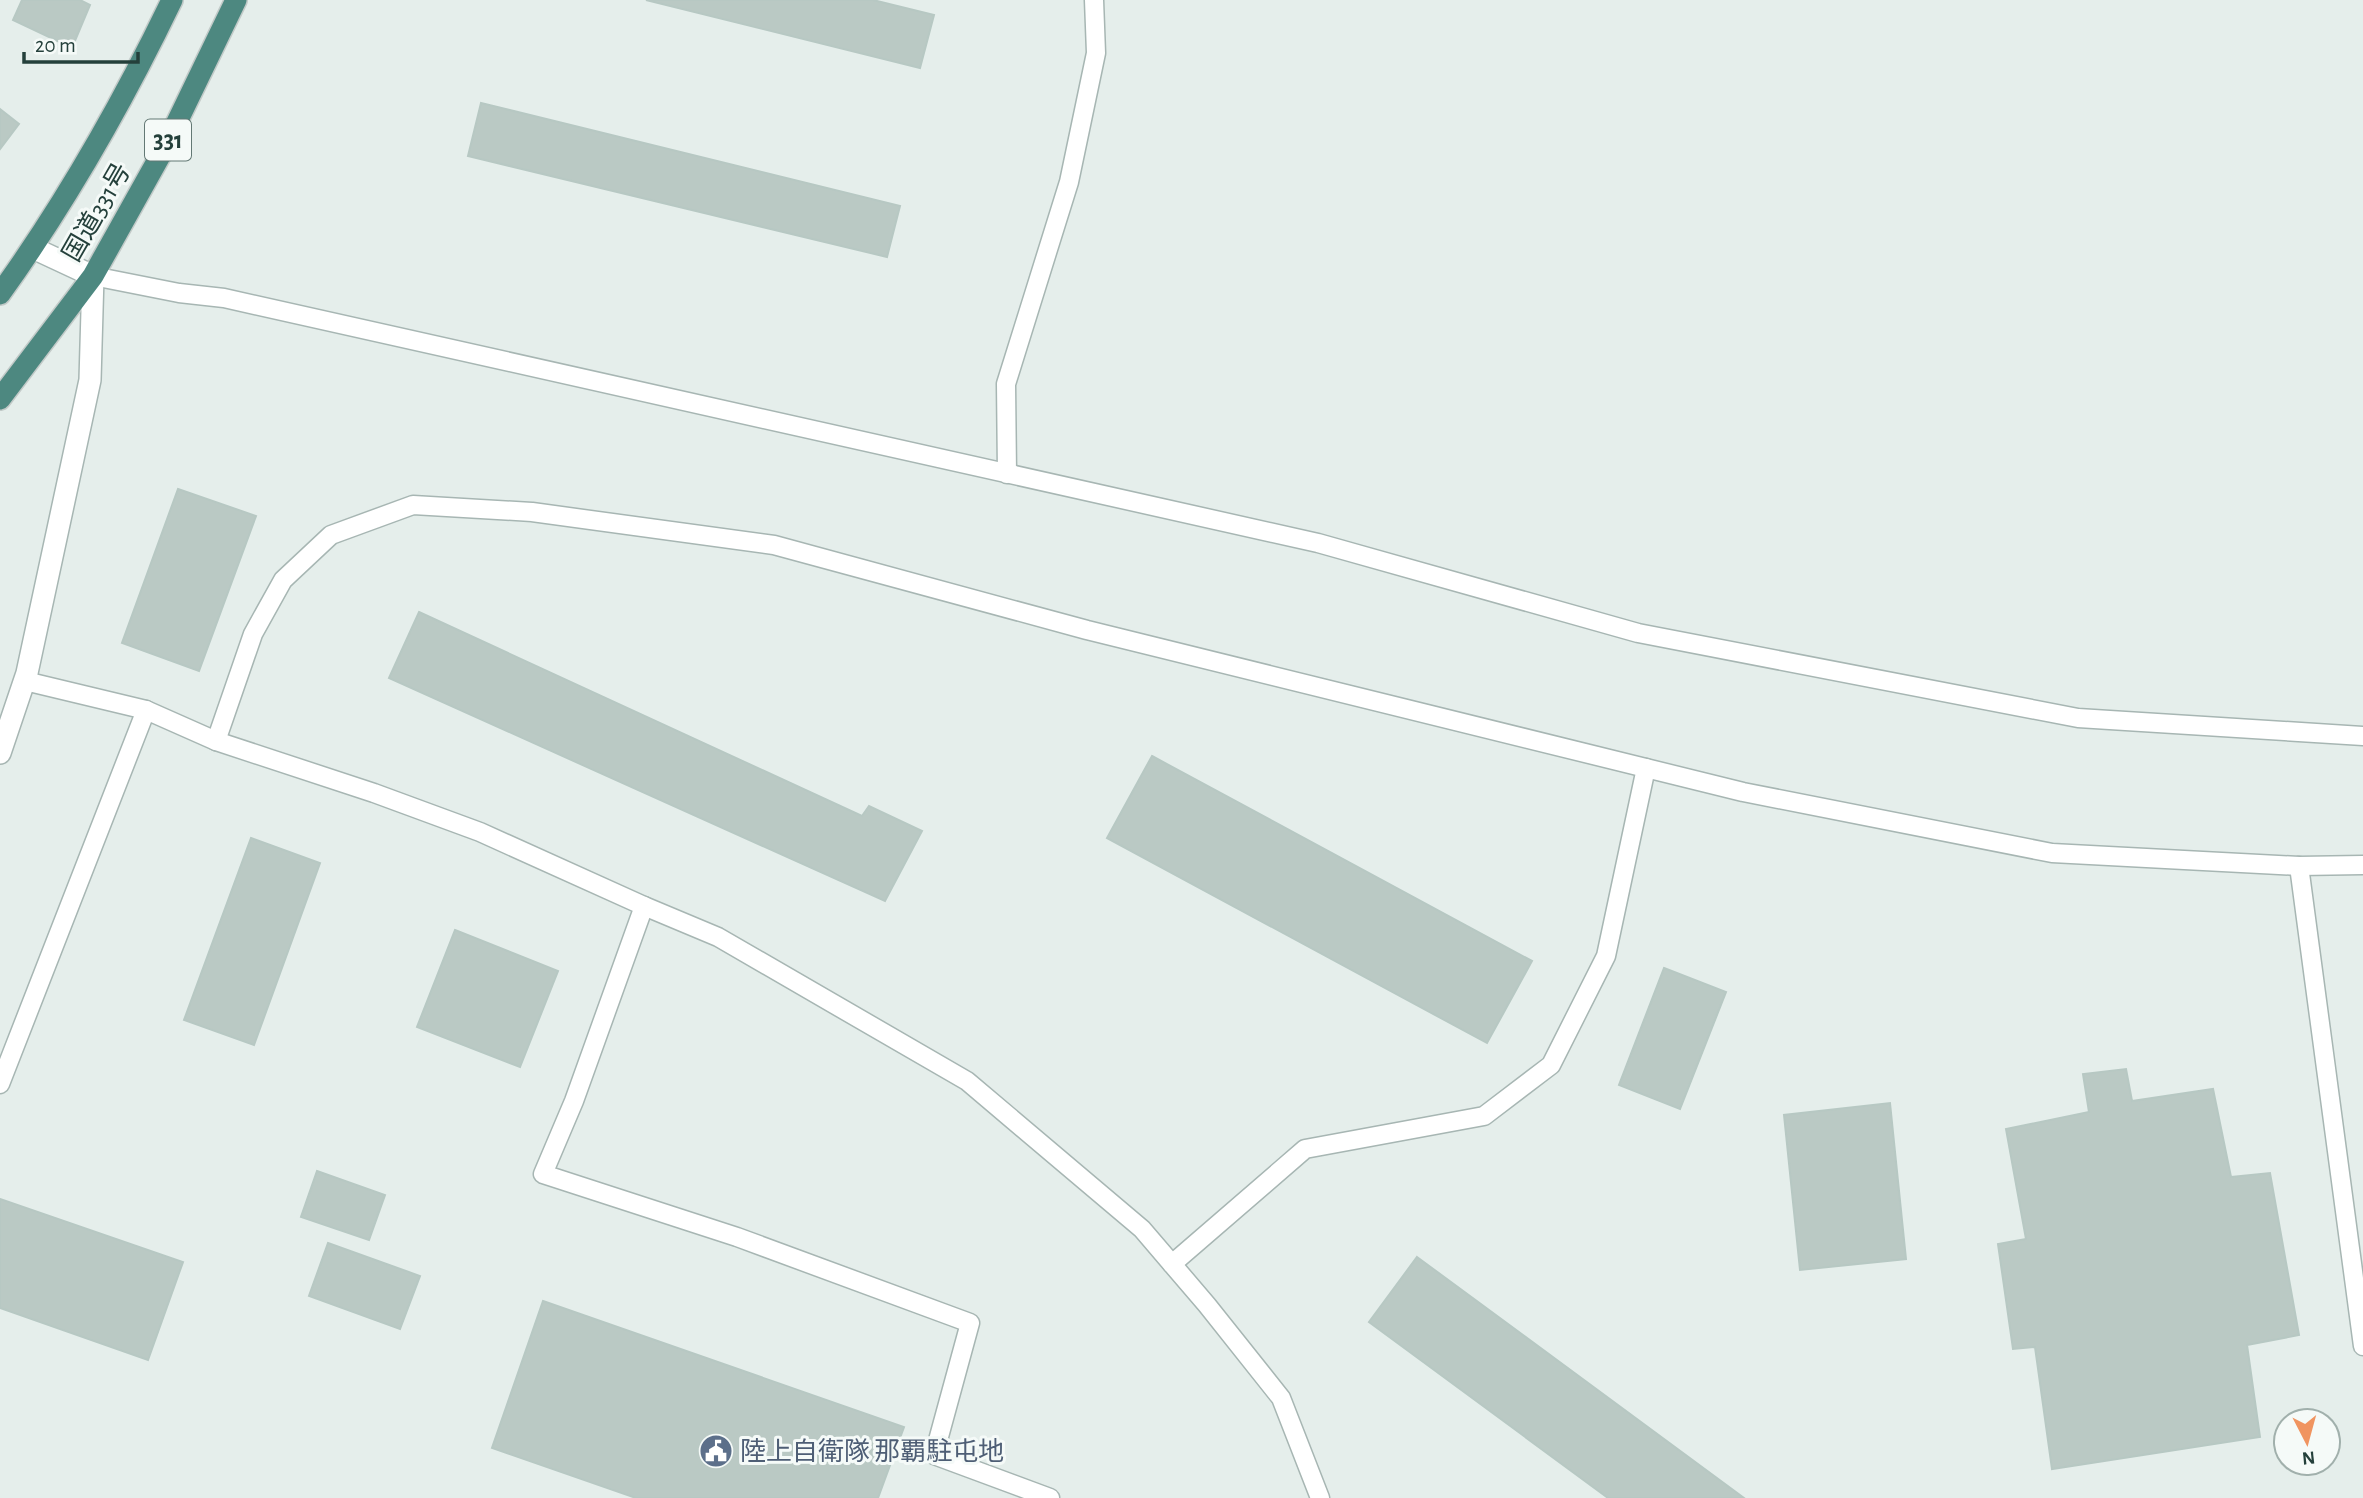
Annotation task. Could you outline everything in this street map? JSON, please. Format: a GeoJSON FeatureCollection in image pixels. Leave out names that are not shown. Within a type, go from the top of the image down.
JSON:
{"type":"FeatureCollection","features":[{"type":"Feature","properties":{"kind":"highway","name":"国道331号"},"geometry":{"type":"LineString","coordinates":[[0,294],[33,248],[87,161],[149,49],[172,0]]}},
{"type":"Feature","properties":{"kind":"highway","name":"国道331号"},"geometry":{"type":"LineString","coordinates":[[0,400],[93,276],[165,147],[236,0]]}},
{"type":"Feature","properties":{"kind":"street"},"geometry":{"type":"LineString","coordinates":[[0,753],[25,681],[90,380],[93,276],[33,248]]}},
{"type":"Feature","properties":{"kind":"lane"},"geometry":{"type":"LineString","coordinates":[[1007,474],[1006,384],[1069,182],[1096,53],[1094,0]]}},
{"type":"Feature","properties":{"kind":"lane"},"geometry":{"type":"LineString","coordinates":[[93,276],[236,301],[1318,543],[1638,632],[2078,718],[2363,736]]}},
{"type":"Feature","properties":{"kind":"lane"},"geometry":{"type":"LineString","coordinates":[[216,741],[253,634],[283,580],[331,535],[412,505],[532,512],[774,545],[1087,630],[1744,792],[2052,853],[2299,866],[2363,864]]}},
{"type":"Feature","properties":{"kind":"lane"},"geometry":{"type":"LineString","coordinates":[[25,681],[146,710],[216,741],[374,793],[480,832],[718,937],[967,1082],[1142,1228],[1281,1398],[1321,1498]]}},
{"type":"Feature","properties":{"kind":"lane"},"geometry":{"type":"LineString","coordinates":[[0,1084],[146,710]]}},
{"type":"Feature","properties":{"kind":"lane"},"geometry":{"type":"LineString","coordinates":[[1172,1264],[1305,1149],[1484,1115],[1551,1065],[1606,956],[1646,768]]}},
{"type":"Feature","properties":{"kind":"lane"},"geometry":{"type":"LineString","coordinates":[[2299,866],[2363,1346]]}},
{"type":"Feature","properties":{"kind":"lane"},"geometry":{"type":"LineString","coordinates":[[644,906],[574,1101],[543,1174],[737,1237],[970,1323],[934,1455],[1050,1498]]}},
{"type":"Feature","properties":{"kind":"building"},"geometry":{"type":"Polygon","coordinates":[[[22,0],[80,0],[90,5],[72,48],[13,20],[22,0]]]}},
{"type":"Feature","properties":{"kind":"building"},"geometry":{"type":"Polygon","coordinates":[[[646,0],[873,0],[934,15],[920,68],[646,0]]]}},
{"type":"Feature","properties":{"kind":"building"},"geometry":{"type":"Polygon","coordinates":[[[481,103],[900,206],[887,257],[468,156],[481,103]]]}},
{"type":"Feature","properties":{"kind":"building"},"geometry":{"type":"Polygon","coordinates":[[[0,109],[19,124],[0,149],[0,109]]]}},
{"type":"Feature","properties":{"kind":"building"},"geometry":{"type":"Polygon","coordinates":[[[178,489],[256,516],[199,671],[122,643],[178,489]]]}},
{"type":"Feature","properties":{"kind":"building"},"geometry":{"type":"Polygon","coordinates":[[[419,612],[862,816],[869,806],[922,831],[885,901],[389,678],[419,612]]]}},
{"type":"Feature","properties":{"kind":"building"},"geometry":{"type":"Polygon","coordinates":[[[1152,756],[1532,961],[1487,1043],[1107,838],[1152,756]]]}},
{"type":"Feature","properties":{"kind":"building"},"geometry":{"type":"Polygon","coordinates":[[[251,838],[320,863],[254,1045],[184,1020],[251,838]]]}},
{"type":"Feature","properties":{"kind":"building"},"geometry":{"type":"Polygon","coordinates":[[[455,930],[558,971],[520,1067],[417,1027],[455,930]]]}},
{"type":"Feature","properties":{"kind":"building"},"geometry":{"type":"Polygon","coordinates":[[[1664,968],[1726,992],[1680,1109],[1619,1085],[1664,968]]]}},
{"type":"Feature","properties":{"kind":"building"},"geometry":{"type":"Polygon","coordinates":[[[2126,1069],[2132,1101],[2213,1089],[2231,1177],[2270,1173],[2299,1335],[2247,1345],[2260,1437],[2052,1469],[2035,1347],[2013,1349],[1998,1244],[2026,1239],[2006,1129],[2089,1112],[2083,1074],[2126,1069]]]}},
{"type":"Feature","properties":{"kind":"building"},"geometry":{"type":"Polygon","coordinates":[[[1890,1103],[1906,1259],[1800,1270],[1784,1115],[1890,1103]]]}},
{"type":"Feature","properties":{"kind":"building"},"geometry":{"type":"Polygon","coordinates":[[[317,1171],[385,1195],[369,1240],[301,1217],[317,1171]]]}},
{"type":"Feature","properties":{"kind":"building"},"geometry":{"type":"Polygon","coordinates":[[[0,1199],[183,1262],[148,1360],[0,1308],[0,1199]]]}},
{"type":"Feature","properties":{"kind":"building"},"geometry":{"type":"Polygon","coordinates":[[[328,1243],[420,1276],[400,1329],[309,1296],[328,1243]]]}},
{"type":"Feature","properties":{"kind":"building"},"geometry":{"type":"Polygon","coordinates":[[[1417,1257],[1744,1498],[1608,1498],[1369,1322],[1417,1257]]]}},
{"type":"Feature","properties":{"kind":"building"},"geometry":{"type":"Polygon","coordinates":[[[543,1301],[904,1427],[878,1498],[636,1498],[492,1448],[543,1301]]]}},
{"type":"Feature","properties":{"kind":"place","name":"陸上自衛隊 那覇駐屯地"},"geometry":{"type":"Point","coordinates":[716,1451]}}]}
